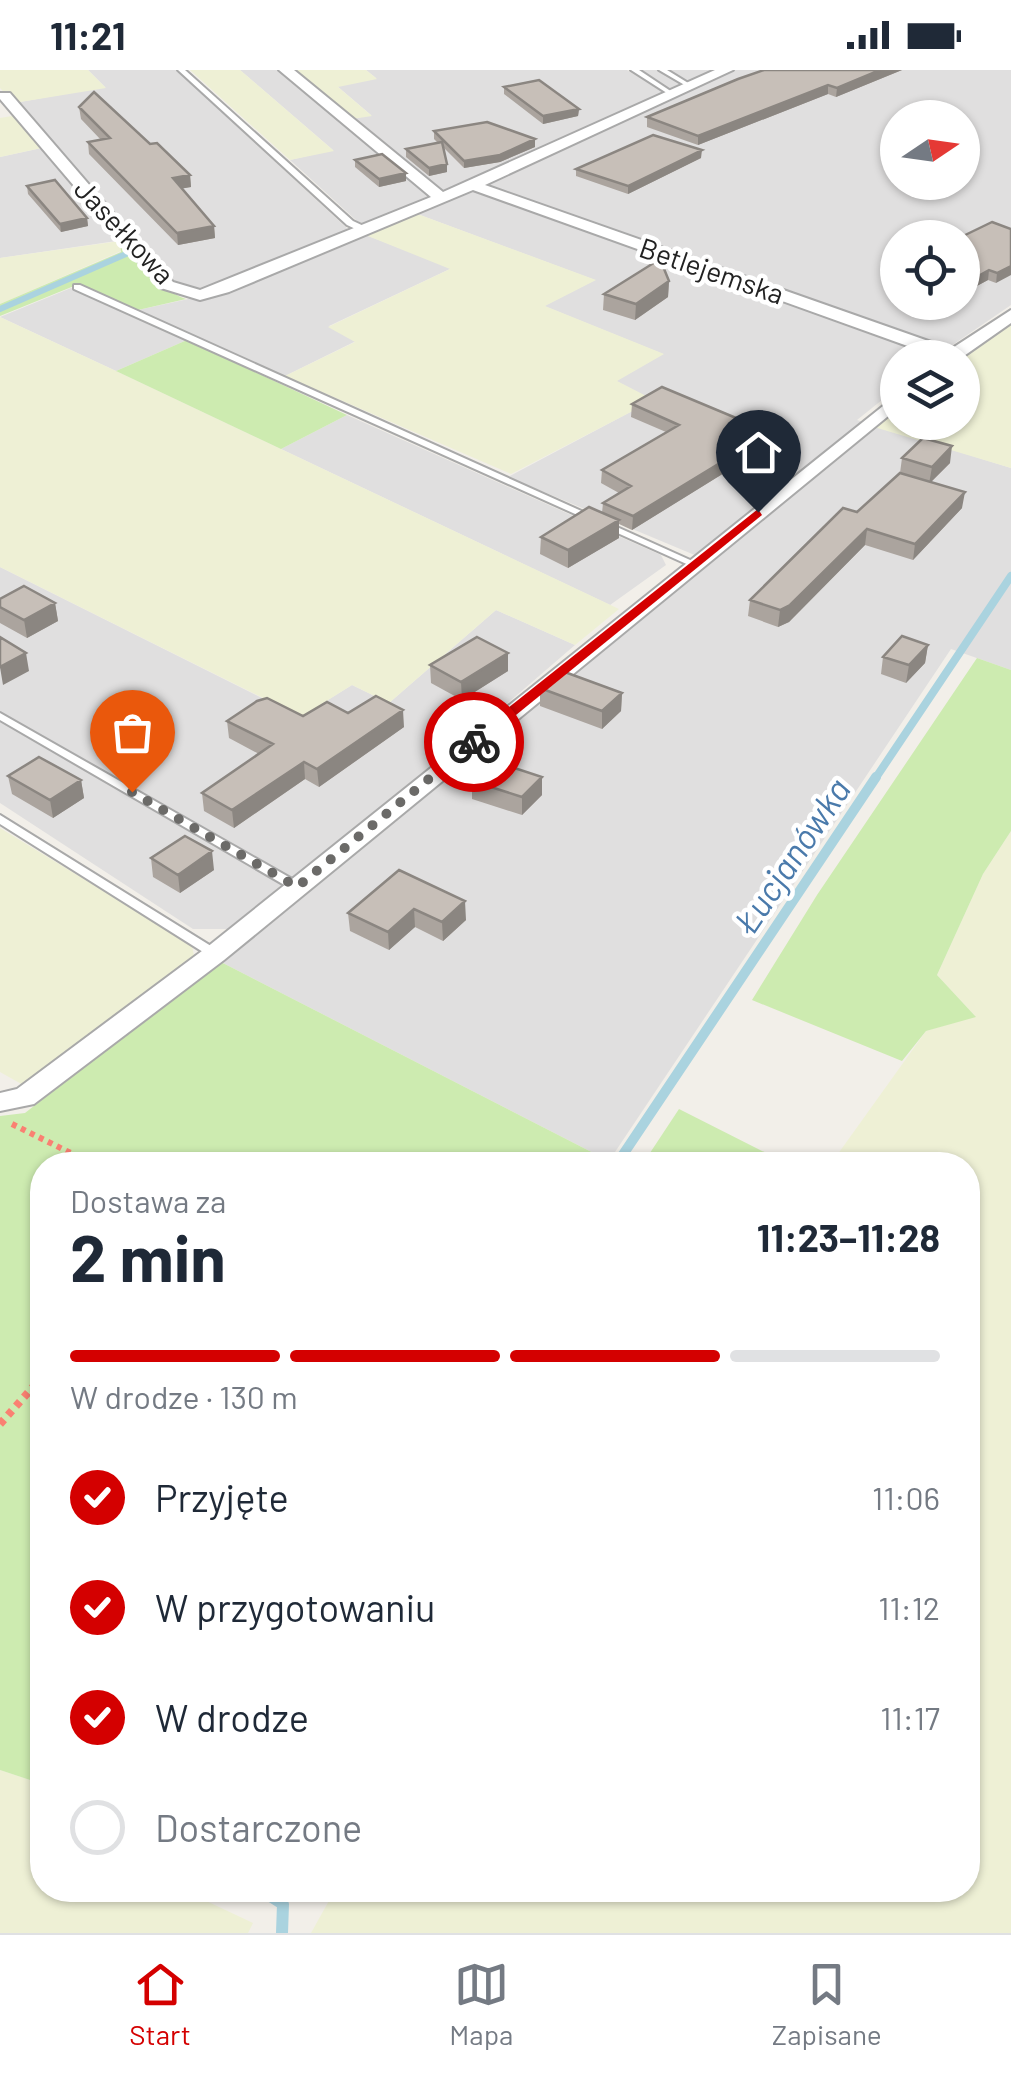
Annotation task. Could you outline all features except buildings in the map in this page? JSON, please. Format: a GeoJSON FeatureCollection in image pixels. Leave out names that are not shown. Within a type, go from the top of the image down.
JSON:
{"type":"FeatureCollection","features":[{"type":"Feature","properties":{"kind":"street"},"geometry":{"type":"LineString","coordinates":[[286,70],[441,198]]}},
{"type":"Feature","properties":{"kind":"street","name":"Jasełkowa"},"geometry":{"type":"LineString","coordinates":[[5,96],[167,285],[189,294],[223,289],[365,230],[726,70]]}},
{"type":"Feature","properties":{"kind":"street","name":"Betlejemska"},"geometry":{"type":"LineString","coordinates":[[472,185],[906,340]]}},
{"type":"Feature","properties":{"kind":"street"},"geometry":{"type":"LineString","coordinates":[[974,340],[1011,315]]}},
{"type":"Feature","properties":{"kind":"street"},"geometry":{"type":"LineString","coordinates":[[12,1107],[216,954],[880,414]]}},
{"type":"Feature","properties":{"kind":"lane"},"geometry":{"type":"LineString","coordinates":[[182,70],[350,223],[365,230]]}},
{"type":"Feature","properties":{"kind":"lane"},"geometry":{"type":"LineString","coordinates":[[634,70],[672,94]]}},
{"type":"Feature","properties":{"kind":"lane"},"geometry":{"type":"LineString","coordinates":[[662,70],[690,86]]}},
{"type":"Feature","properties":{"kind":"lane"},"geometry":{"type":"LineString","coordinates":[[77,287],[694,564]]}},
{"type":"Feature","properties":{"kind":"lane"},"geometry":{"type":"LineString","coordinates":[[0,716],[297,887]]}},
{"type":"Feature","properties":{"kind":"lane"},"geometry":{"type":"LineString","coordinates":[[0,818],[216,954]]}},
{"type":"Feature","properties":{"kind":"path"},"geometry":{"type":"LineString","coordinates":[[12,1107],[76,1152]]}},
{"type":"Feature","properties":{"kind":"path"},"geometry":{"type":"LineString","coordinates":[[0,1424],[30,1391]]}},
{"type":"Feature","properties":{"kind":"shaded area"},"geometry":{"type":"Polygon","coordinates":[[[88,70],[176,70],[350,231],[205,290],[178,286],[137,238],[0,258],[0,157],[46,147],[14,103],[105,87],[88,70]]]}},
{"type":"Feature","properties":{"kind":"shaded area"},"geometry":{"type":"Polygon","coordinates":[[[240,70],[293,70],[352,119],[371,115],[337,86],[376,78],[366,70],[627,70],[662,92],[665,85],[642,70],[1011,70],[1011,305],[960,340],[880,340],[880,402],[857,420],[880,427],[880,440],[921,440],[1011,468],[1011,670],[951,649],[615,1152],[591,1152],[219,961],[709,561],[508,477],[653,400],[616,381],[663,354],[544,306],[595,280],[404,209],[366,225],[290,160],[333,150],[240,70]]]}},
{"type":"Feature","properties":{"kind":"shaded area"},"geometry":{"type":"Polygon","coordinates":[[[363,234],[452,268],[329,326],[356,341],[285,376],[138,310],[193,298],[363,234]]]}},
{"type":"Feature","properties":{"kind":"shaded area"},"geometry":{"type":"Polygon","coordinates":[[[71,288],[187,340],[116,371],[0,317],[71,288]]]}},
{"type":"Feature","properties":{"kind":"shaded area"},"geometry":{"type":"Polygon","coordinates":[[[347,415],[661,555],[666,565],[610,605],[281,449],[347,415]]]}},
{"type":"Feature","properties":{"kind":"shaded area"},"geometry":{"type":"Polygon","coordinates":[[[0,567],[300,717],[352,685],[389,703],[496,610],[575,645],[290,891],[280,886],[232,929],[193,929],[0,803],[0,567]]]}},
{"type":"Feature","properties":{"kind":"green space"},"geometry":{"type":"Polygon","coordinates":[[[0,70],[88,70],[106,88],[14,103],[0,88],[0,70]]]}},
{"type":"Feature","properties":{"kind":"green space"},"geometry":{"type":"Polygon","coordinates":[[[190,70],[240,70],[334,151],[290,160],[190,70]]]}},
{"type":"Feature","properties":{"kind":"green space"},"geometry":{"type":"Polygon","coordinates":[[[293,70],[366,70],[377,79],[338,87],[372,116],[352,119],[293,70]]]}},
{"type":"Feature","properties":{"kind":"green space"},"geometry":{"type":"Polygon","coordinates":[[[18,115],[46,147],[0,157],[0,118],[18,115]]]}},
{"type":"Feature","properties":{"kind":"green space"},"geometry":{"type":"Polygon","coordinates":[[[412,212],[596,280],[545,306],[664,354],[617,381],[654,400],[511,474],[285,376],[355,342],[328,327],[450,269],[363,234],[412,212]]]}},
{"type":"Feature","properties":{"kind":"green space"},"geometry":{"type":"Polygon","coordinates":[[[125,240],[160,282],[186,299],[138,310],[79,284],[0,316],[0,304],[121,252],[120,241],[125,240]]]}},
{"type":"Feature","properties":{"kind":"green space"},"geometry":{"type":"Polygon","coordinates":[[[120,241],[121,251],[0,304],[0,258],[120,241]]]}},
{"type":"Feature","properties":{"kind":"green space"},"geometry":{"type":"Polygon","coordinates":[[[0,317],[619,609],[575,645],[496,610],[389,703],[352,685],[301,717],[0,567],[0,317]]]}},
{"type":"Feature","properties":{"kind":"green space"},"geometry":{"type":"Polygon","coordinates":[[[1011,320],[1011,468],[917,440],[980,440],[980,341],[1011,320]]]}},
{"type":"Feature","properties":{"kind":"green space"},"geometry":{"type":"Polygon","coordinates":[[[187,340],[347,415],[281,449],[116,371],[187,340]]]}},
{"type":"Feature","properties":{"kind":"green space"},"geometry":{"type":"Polygon","coordinates":[[[977,658],[1011,670],[1011,831],[983,874],[937,975],[976,1017],[926,1031],[902,1061],[752,1000],[817,895],[977,658]]]}},
{"type":"Feature","properties":{"kind":"green space"},"geometry":{"type":"Polygon","coordinates":[[[0,828],[192,945],[194,956],[25,1086],[0,1072],[0,828]]]}},
{"type":"Feature","properties":{"kind":"green space"},"geometry":{"type":"Polygon","coordinates":[[[1011,831],[1011,1933],[311,1933],[328,1902],[980,1902],[980,1152],[839,1152],[926,1031],[975,1016],[937,975],[983,874],[1011,831]]]}},
{"type":"Feature","properties":{"kind":"green space"},"geometry":{"type":"Polygon","coordinates":[[[219,961],[591,1152],[30,1152],[30,1780],[0,1770],[0,1116],[25,1113],[219,961]]]}},
{"type":"Feature","properties":{"kind":"green space"},"geometry":{"type":"Polygon","coordinates":[[[679,1109],[764,1152],[651,1152],[679,1109]]]}},
{"type":"Feature","properties":{"kind":"green space"},"geometry":{"type":"Polygon","coordinates":[[[0,1770],[30,1780],[30,1902],[208,1902],[253,1923],[248,1933],[0,1933],[0,1770]]]}},
{"type":"Feature","properties":{"kind":"waterway"},"geometry":{"type":"LineString","coordinates":[[0,309],[126,254]]}},
{"type":"Feature","properties":{"kind":"waterway","name":"Łucjanówka"},"geometry":{"type":"LineString","coordinates":[[875,779],[1011,576]]}},
{"type":"Feature","properties":{"kind":"waterway","name":"Łucjanówka"},"geometry":{"type":"LineString","coordinates":[[625,1152],[876,777]]}},
{"type":"Feature","properties":{"kind":"waterway","name":"Łucjanówka"},"geometry":{"type":"LineString","coordinates":[[280,1902],[282,1933]]}},
{"type":"Feature","properties":{"kind":"way so far"},"geometry":{"type":"LineString","coordinates":[[132,792],[297,887],[474,742]]}},
{"type":"Feature","properties":{"kind":"route"},"geometry":{"type":"LineString","coordinates":[[474,742],[758,512]]}}]}
